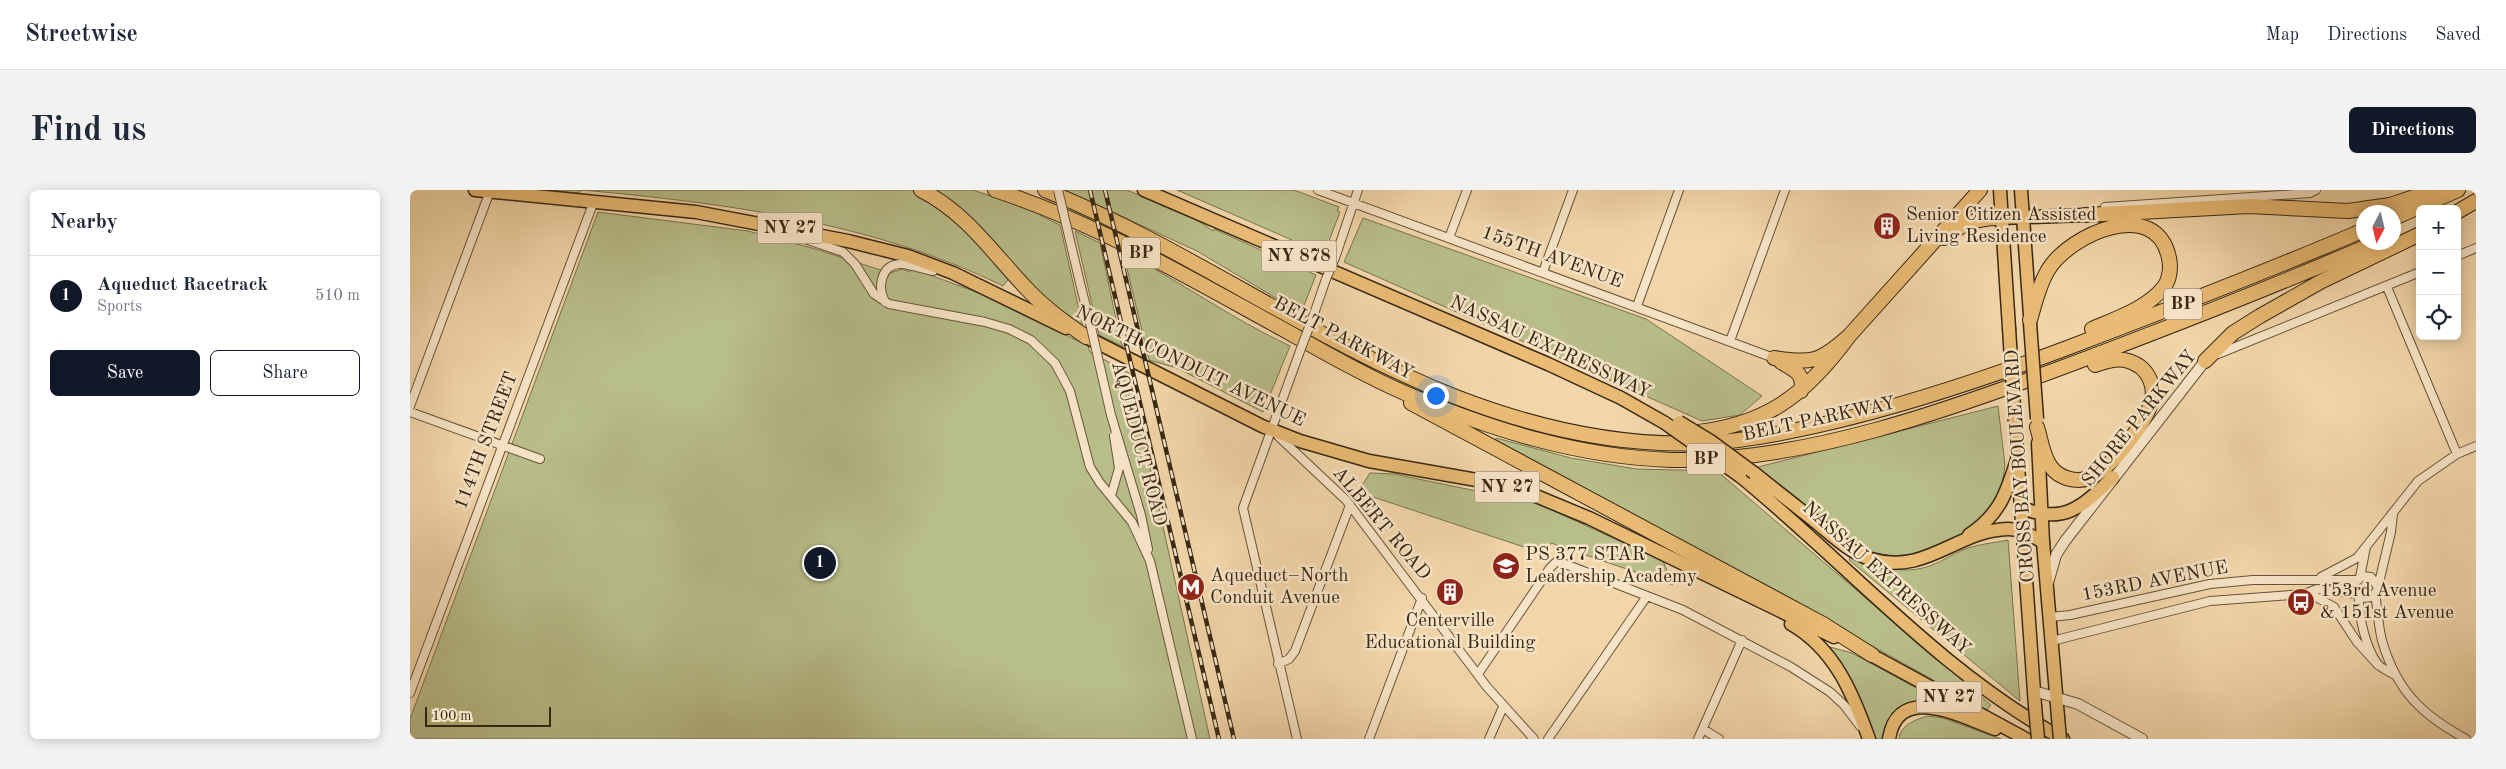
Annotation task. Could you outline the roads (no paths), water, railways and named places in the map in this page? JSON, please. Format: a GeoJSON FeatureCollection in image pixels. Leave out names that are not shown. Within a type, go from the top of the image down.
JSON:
{"type":"FeatureCollection","features":[{"type":"Feature","properties":{"kind":"highway"},"geometry":{"type":"LineString","coordinates":[[921,190],[945,205],[976,230],[1040,302],[1088,332]]}},
{"type":"Feature","properties":{"kind":"highway","name":"BELT PARKWAY"},"geometry":{"type":"LineString","coordinates":[[995,190],[1055,212],[1108,236],[1360,372],[1450,412],[1527,438],[1592,452],[1673,460],[1729,458],[1803,446],[1899,422],[1994,393],[2192,318],[2358,250]]}},
{"type":"Feature","properties":{"kind":"highway","name":"BELT PARKWAY"},"geometry":{"type":"LineString","coordinates":[[1046,190],[1149,238],[1370,358],[1425,384],[1482,406],[1538,424],[1595,436],[1654,442],[1705,443],[1757,437],[1859,416],[1930,396],[2000,373],[2181,304],[2356,233]]}},
{"type":"Feature","properties":{"kind":"highway"},"geometry":{"type":"LineString","coordinates":[[1482,406],[1611,430],[1687,433],[1715,430],[1747,423],[1774,411],[1801,391],[1980,190]]}},
{"type":"Feature","properties":{"kind":"highway"},"geometry":{"type":"LineString","coordinates":[[2085,215],[2249,206],[2348,211],[2390,204],[2436,190]]}},
{"type":"Feature","properties":{"kind":"highway"},"geometry":{"type":"LineString","coordinates":[[2401,215],[2458,190]]}},
{"type":"Feature","properties":{"kind":"highway"},"geometry":{"type":"LineString","coordinates":[[2461,208],[2476,201]]}},
{"type":"Feature","properties":{"kind":"highway"},"geometry":{"type":"LineString","coordinates":[[1917,262],[1961,226],[1982,219],[2001,218]]}},
{"type":"Feature","properties":{"kind":"highway"},"geometry":{"type":"LineString","coordinates":[[2000,373],[2116,318],[2155,295],[2166,283],[2169,272],[2169,262],[2164,246],[2148,230],[2131,226],[2102,230],[2078,240],[2064,251],[2048,270],[2039,291],[2030,322]]}},
{"type":"Feature","properties":{"kind":"highway"},"geometry":{"type":"LineString","coordinates":[[2401,233],[2416,226]]}},
{"type":"Feature","properties":{"kind":"highway"},"geometry":{"type":"LineString","coordinates":[[2205,361],[2233,333],[2260,316],[2322,281],[2416,236]]}},
{"type":"Feature","properties":{"kind":"highway"},"geometry":{"type":"LineString","coordinates":[[1774,358],[1800,362],[1815,361],[1828,354],[1849,336]]}},
{"type":"Feature","properties":{"kind":"highway"},"geometry":{"type":"LineString","coordinates":[[1774,358],[1800,373],[1803,382],[1801,391]]}},
{"type":"Feature","properties":{"kind":"highway"},"geometry":{"type":"LineString","coordinates":[[1994,393],[2066,375],[2114,359],[2124,359],[2138,365],[2151,380],[2152,400],[2143,420],[2111,461],[2089,478],[2072,479],[2053,470],[2046,458],[2037,423]]}},
{"type":"Feature","properties":{"kind":"highway"},"geometry":{"type":"LineString","coordinates":[[1360,372],[1426,412],[1823,624],[1872,655]]}},
{"type":"Feature","properties":{"kind":"main road","name":"NORTH CONDUIT AVENUE"},"geometry":{"type":"LineString","coordinates":[[475,190],[594,201],[758,222],[879,248],[924,261],[1088,332],[1271,430],[1345,455],[1488,482],[1528,493],[1595,521],[1872,655],[2025,739]]}},
{"type":"Feature","properties":{"kind":"main road","name":"NASSAU EXPRESSWAY"},"geometry":{"type":"LineString","coordinates":[[1144,190],[1548,364],[1621,398],[1665,423],[1740,476],[1943,657],[2018,713],[2061,739]]}},
{"type":"Feature","properties":{"kind":"main road","name":"CROSS BAY BOULEVARD"},"geometry":{"type":"LineString","coordinates":[[2000,190],[2020,507],[2038,739]]}},
{"type":"Feature","properties":{"kind":"main road","name":"CROSS BAY BOULEVARD"},"geometry":{"type":"LineString","coordinates":[[2021,190],[2043,542],[2061,739]]}},
{"type":"Feature","properties":{"kind":"main road"},"geometry":{"type":"LineString","coordinates":[[2001,218],[2085,215]]}},
{"type":"Feature","properties":{"kind":"main road"},"geometry":{"type":"LineString","coordinates":[[1621,398],[1679,422],[1712,442],[1847,547],[1869,558],[1886,562],[1909,562],[1931,556],[1956,544],[2008,529],[2022,532],[2043,542]]}},
{"type":"Feature","properties":{"kind":"main road"},"geometry":{"type":"LineString","coordinates":[[1956,544],[1986,522],[1996,512],[2003,500],[2017,460]]}},
{"type":"Feature","properties":{"kind":"main road"},"geometry":{"type":"LineString","coordinates":[[2020,507],[2042,514],[2061,514],[2077,508],[2113,477]]}},
{"type":"Feature","properties":{"kind":"main road"},"geometry":{"type":"LineString","coordinates":[[1728,587],[1797,627],[1817,644],[1846,680],[1868,739]]}},
{"type":"Feature","properties":{"kind":"main road"},"geometry":{"type":"LineString","coordinates":[[1889,739],[1892,727],[1898,718],[1912,709],[1924,706],[1939,708],[2025,739]]}},
{"type":"Feature","properties":{"kind":"street","name":"AQUEDUCT ROAD"},"geometry":{"type":"LineString","coordinates":[[1058,190],[1080,282],[1088,332],[1098,358],[1111,415],[1141,515],[1192,739]]}},
{"type":"Feature","properties":{"kind":"street","name":"155TH AVENUE"},"geometry":{"type":"LineString","coordinates":[[1318,190],[1774,358]]}},
{"type":"Feature","properties":{"kind":"street"},"geometry":{"type":"LineString","coordinates":[[1297,739],[1243,512],[1244,501],[1355,203],[1358,190]]}},
{"type":"Feature","properties":{"kind":"street"},"geometry":{"type":"LineString","coordinates":[[1449,238],[1467,190]]}},
{"type":"Feature","properties":{"kind":"street"},"geometry":{"type":"LineString","coordinates":[[1543,272],[1573,190]]}},
{"type":"Feature","properties":{"kind":"street"},"geometry":{"type":"LineString","coordinates":[[1637,306],[1679,190]]}},
{"type":"Feature","properties":{"kind":"street"},"geometry":{"type":"LineString","coordinates":[[1730,341],[1785,190]]}},
{"type":"Feature","properties":{"kind":"street"},"geometry":{"type":"LineString","coordinates":[[2085,215],[2095,208],[2310,193],[2316,190]]}},
{"type":"Feature","properties":{"kind":"street"},"geometry":{"type":"LineString","coordinates":[[410,406],[490,191]]}},
{"type":"Feature","properties":{"kind":"street","name":"114TH STREET"},"geometry":{"type":"LineString","coordinates":[[410,691],[504,446],[594,201]]}},
{"type":"Feature","properties":{"kind":"street","name":"AQUEDUCT ROAD"},"geometry":{"type":"LineString","coordinates":[[758,222],[843,252],[855,264],[874,294],[885,302],[903,309],[993,324],[1018,333],[1038,345],[1055,363],[1064,377],[1072,397],[1088,461],[1100,482],[1132,522],[1150,561]]}},
{"type":"Feature","properties":{"kind":"street"},"geometry":{"type":"LineString","coordinates":[[2461,254],[2476,248]]}},
{"type":"Feature","properties":{"kind":"street"},"geometry":{"type":"LineString","coordinates":[[885,302],[880,290],[882,278],[886,271],[896,265],[903,264],[967,278]]}},
{"type":"Feature","properties":{"kind":"street","name":"SHORE PARKWAY"},"geometry":{"type":"LineString","coordinates":[[2047,587],[2057,552],[2113,477],[2205,361],[2235,345],[2387,287],[2416,274]]}},
{"type":"Feature","properties":{"kind":"street"},"geometry":{"type":"LineString","coordinates":[[2387,287],[2457,454]]}},
{"type":"Feature","properties":{"kind":"street"},"geometry":{"type":"LineString","coordinates":[[410,412],[540,459]]}},
{"type":"Feature","properties":{"kind":"street"},"geometry":{"type":"LineString","coordinates":[[1111,415],[1119,468],[1111,496]]}},
{"type":"Feature","properties":{"kind":"street","name":"ALBERT ROAD"},"geometry":{"type":"LineString","coordinates":[[1271,430],[1327,481],[1350,505],[1503,707],[1534,739]]}},
{"type":"Feature","properties":{"kind":"street"},"geometry":{"type":"LineString","coordinates":[[2378,665],[2360,619],[2358,595],[2355,585],[2359,578],[2366,547],[2371,537],[2393,514],[2418,481],[2457,454],[2476,446]]}},
{"type":"Feature","properties":{"kind":"street"},"geometry":{"type":"LineString","coordinates":[[1278,664],[1289,659],[1295,651],[1350,505]]}},
{"type":"Feature","properties":{"kind":"street"},"geometry":{"type":"LineString","coordinates":[[2393,514],[2391,532],[2375,594],[2383,643],[2393,674],[2413,702],[2428,716],[2455,736],[2466,739]]}},
{"type":"Feature","properties":{"kind":"street"},"geometry":{"type":"LineString","coordinates":[[2317,578],[2354,560],[2366,547]]}},
{"type":"Feature","properties":{"kind":"street"},"geometry":{"type":"LineString","coordinates":[[1478,674],[1556,562],[1564,562],[1683,610],[1814,680],[1830,692],[1850,712],[1868,739]]}},
{"type":"Feature","properties":{"kind":"street"},"geometry":{"type":"LineString","coordinates":[[2359,578],[2371,577],[2377,586]]}},
{"type":"Feature","properties":{"kind":"street","name":"153RD AVENUE"},"geometry":{"type":"LineString","coordinates":[[2050,617],[2070,615],[2210,584],[2317,578],[2359,578]]}},
{"type":"Feature","properties":{"kind":"street","name":"153RD AVENUE"},"geometry":{"type":"LineString","coordinates":[[2052,641],[2210,601],[2304,594],[2317,589],[2358,595]]}},
{"type":"Feature","properties":{"kind":"street","name":"153RD AVENUE"},"geometry":{"type":"LineString","coordinates":[[2304,594],[2316,597],[2334,607],[2357,642],[2378,665],[2393,674]]}},
{"type":"Feature","properties":{"kind":"street"},"geometry":{"type":"LineString","coordinates":[[2358,595],[2367,598],[2375,594]]}},
{"type":"Feature","properties":{"kind":"street"},"geometry":{"type":"LineString","coordinates":[[1548,739],[1647,596]]}},
{"type":"Feature","properties":{"kind":"street"},"geometry":{"type":"LineString","coordinates":[[1369,739],[1422,598]]}},
{"type":"Feature","properties":{"kind":"street"},"geometry":{"type":"LineString","coordinates":[[1698,739],[1742,640]]}},
{"type":"Feature","properties":{"kind":"street"},"geometry":{"type":"LineString","coordinates":[[2034,691],[2078,704],[2142,739]]}},
{"type":"Feature","properties":{"kind":"street"},"geometry":{"type":"LineString","coordinates":[[1489,739],[1503,707]]}},
{"type":"Feature","properties":{"kind":"street"},"geometry":{"type":"LineString","coordinates":[[1703,729],[1719,739]]}},
{"type":"Feature","properties":{"kind":"railway"},"geometry":{"type":"LineString","coordinates":[[1090,190],[1219,739]]}},
{"type":"Feature","properties":{"kind":"railway"},"geometry":{"type":"LineString","coordinates":[[1105,190],[1234,739]]}},
{"type":"Feature","properties":{"kind":"place","name":"Senior Citizen Assisted Living Residence"},"geometry":{"type":"Point","coordinates":[1887,226]}},
{"type":"Feature","properties":{"kind":"place","name":"Aqueduct Racetrack"},"geometry":{"type":"Point","coordinates":[820,563]}},
{"type":"Feature","properties":{"kind":"place","name":"PS 377 STAR Leadership Academy"},"geometry":{"type":"Point","coordinates":[1506,566]}},
{"type":"Feature","properties":{"kind":"place","name":"Aqueduct–North Conduit Avenue"},"geometry":{"type":"Point","coordinates":[1191,587]}},
{"type":"Feature","properties":{"kind":"place","name":"Centerville Educational Building"},"geometry":{"type":"Point","coordinates":[1450,592]}},
{"type":"Feature","properties":{"kind":"place","name":"153rd Avenue & 151st Avenue"},"geometry":{"type":"Point","coordinates":[2301,602]}}]}
